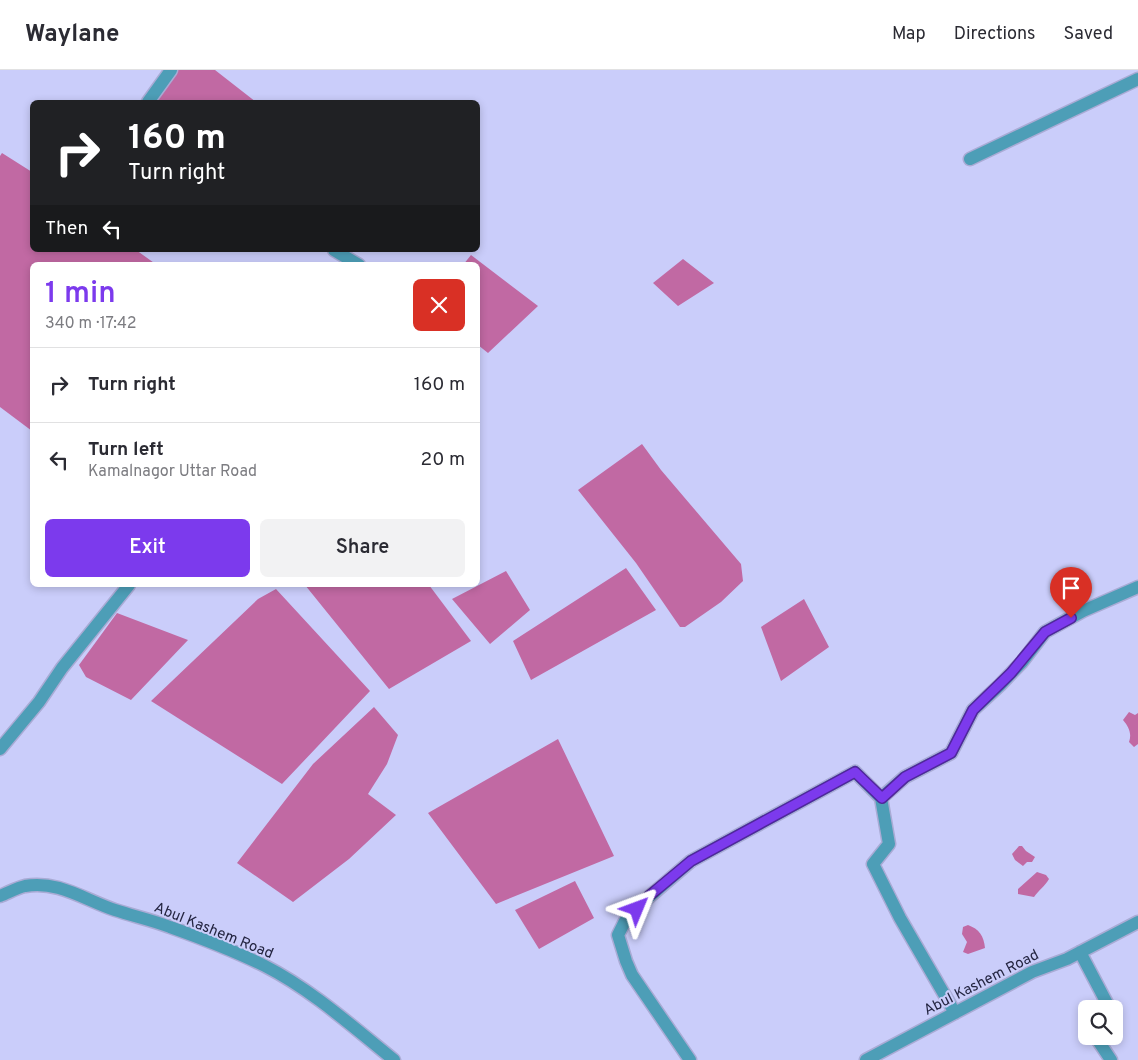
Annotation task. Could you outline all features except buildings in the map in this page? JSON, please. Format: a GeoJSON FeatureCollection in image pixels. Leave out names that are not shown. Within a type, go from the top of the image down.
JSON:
{"type":"FeatureCollection","features":[{"type":"Feature","properties":{"kind":"street"},"geometry":{"type":"LineString","coordinates":[[149,100],[171,70]]}},
{"type":"Feature","properties":{"kind":"street"},"geometry":{"type":"LineString","coordinates":[[970,158],[1138,79]]}},
{"type":"Feature","properties":{"kind":"street"},"geometry":{"type":"LineString","coordinates":[[337,252],[354,262]]}},
{"type":"Feature","properties":{"kind":"street"},"geometry":{"type":"LineString","coordinates":[[0,749],[39,702],[62,668],[127,587]]}},
{"type":"Feature","properties":{"kind":"street"},"geometry":{"type":"LineString","coordinates":[[882,798],[905,777],[951,753],[973,710],[1017,668],[1045,632],[1083,611],[1138,587]]}},
{"type":"Feature","properties":{"kind":"street"},"geometry":{"type":"LineString","coordinates":[[690,1060],[632,975],[618,935],[625,921],[649,896],[691,861],[855,772],[882,798],[889,844],[873,864],[900,918],[955,1013]]}},
{"type":"Feature","properties":{"kind":"street","name":"Abul Kashem Road"},"geometry":{"type":"LineString","coordinates":[[0,896],[23,886],[44,884],[71,891],[113,910],[170,927],[223,948],[265,966],[307,993],[340,1016],[394,1060]]}},
{"type":"Feature","properties":{"kind":"street","name":"Abul Kashem Road"},"geometry":{"type":"LineString","coordinates":[[866,1060],[1032,972],[1067,959],[1138,922]]}},
{"type":"Feature","properties":{"kind":"street"},"geometry":{"type":"LineString","coordinates":[[1080,952],[1105,1000]]}},
{"type":"Feature","properties":{"kind":"street"},"geometry":{"type":"LineString","coordinates":[[1101,1045],[1111,1060]]}},
{"type":"Feature","properties":{"kind":"shaded area"},"geometry":{"type":"Polygon","coordinates":[[[178,70],[215,70],[253,100],[157,100],[178,70]]]}},
{"type":"Feature","properties":{"kind":"shaded area"},"geometry":{"type":"Polygon","coordinates":[[[2,153],[30,171],[30,252],[139,252],[153,262],[30,262],[30,430],[0,407],[0,156],[2,153]]]}},
{"type":"Feature","properties":{"kind":"shaded area"},"geometry":{"type":"Polygon","coordinates":[[[471,255],[538,306],[488,353],[480,347],[480,262],[465,262],[471,255]]]}},
{"type":"Feature","properties":{"kind":"shaded area"},"geometry":{"type":"Polygon","coordinates":[[[683,259],[714,283],[678,306],[653,283],[683,259]]]}},
{"type":"Feature","properties":{"kind":"shaded area"},"geometry":{"type":"Polygon","coordinates":[[[642,444],[661,470],[741,564],[743,581],[721,602],[685,627],[680,627],[636,563],[578,490],[642,444]]]}},
{"type":"Feature","properties":{"kind":"shaded area"},"geometry":{"type":"Polygon","coordinates":[[[626,568],[656,610],[531,680],[513,641],[626,568]]]}},
{"type":"Feature","properties":{"kind":"shaded area"},"geometry":{"type":"Polygon","coordinates":[[[506,571],[530,610],[490,644],[452,599],[475,587],[480,587],[480,584],[506,571]]]}},
{"type":"Feature","properties":{"kind":"shaded area"},"geometry":{"type":"Polygon","coordinates":[[[307,587],[430,587],[471,641],[389,689],[307,587]]]}},
{"type":"Feature","properties":{"kind":"shaded area"},"geometry":{"type":"Polygon","coordinates":[[[276,589],[370,691],[282,784],[151,701],[258,599],[276,589]]]}},
{"type":"Feature","properties":{"kind":"shaded area"},"geometry":{"type":"Polygon","coordinates":[[[804,599],[829,647],[781,681],[761,627],[804,599]]]}},
{"type":"Feature","properties":{"kind":"shaded area"},"geometry":{"type":"Polygon","coordinates":[[[117,613],[188,640],[131,700],[86,677],[79,665],[117,613]]]}},
{"type":"Feature","properties":{"kind":"shaded area"},"geometry":{"type":"Polygon","coordinates":[[[374,707],[398,735],[387,764],[368,794],[396,815],[349,859],[293,902],[237,863],[313,764],[374,707]]]}},
{"type":"Feature","properties":{"kind":"shaded area"},"geometry":{"type":"Polygon","coordinates":[[[1129,712],[1135,715],[1138,713],[1138,744],[1134,747],[1129,742],[1129,731],[1123,720],[1129,712]]]}},
{"type":"Feature","properties":{"kind":"shaded area"},"geometry":{"type":"Polygon","coordinates":[[[558,739],[614,856],[496,904],[428,813],[558,739]]]}},
{"type":"Feature","properties":{"kind":"shaded area"},"geometry":{"type":"Polygon","coordinates":[[[1019,846],[1022,846],[1035,857],[1032,862],[1027,862],[1023,866],[1015,860],[1012,854],[1019,846]]]}},
{"type":"Feature","properties":{"kind":"shaded area"},"geometry":{"type":"Polygon","coordinates":[[[1037,872],[1046,875],[1049,879],[1046,884],[1034,897],[1018,894],[1018,889],[1037,872]]]}},
{"type":"Feature","properties":{"kind":"shaded area"},"geometry":{"type":"Polygon","coordinates":[[[575,881],[594,918],[539,949],[515,910],[575,881]]]}},
{"type":"Feature","properties":{"kind":"shaded area"},"geometry":{"type":"Polygon","coordinates":[[[968,925],[980,934],[985,948],[968,954],[963,952],[967,942],[962,934],[963,927],[968,925]]]}},
{"type":"Feature","properties":{"kind":"route"},"geometry":{"type":"LineString","coordinates":[[637,909],[649,896],[691,861],[855,772],[882,798],[905,777],[951,753],[973,710],[1022,662],[1045,632],[1071,618]]}}]}
